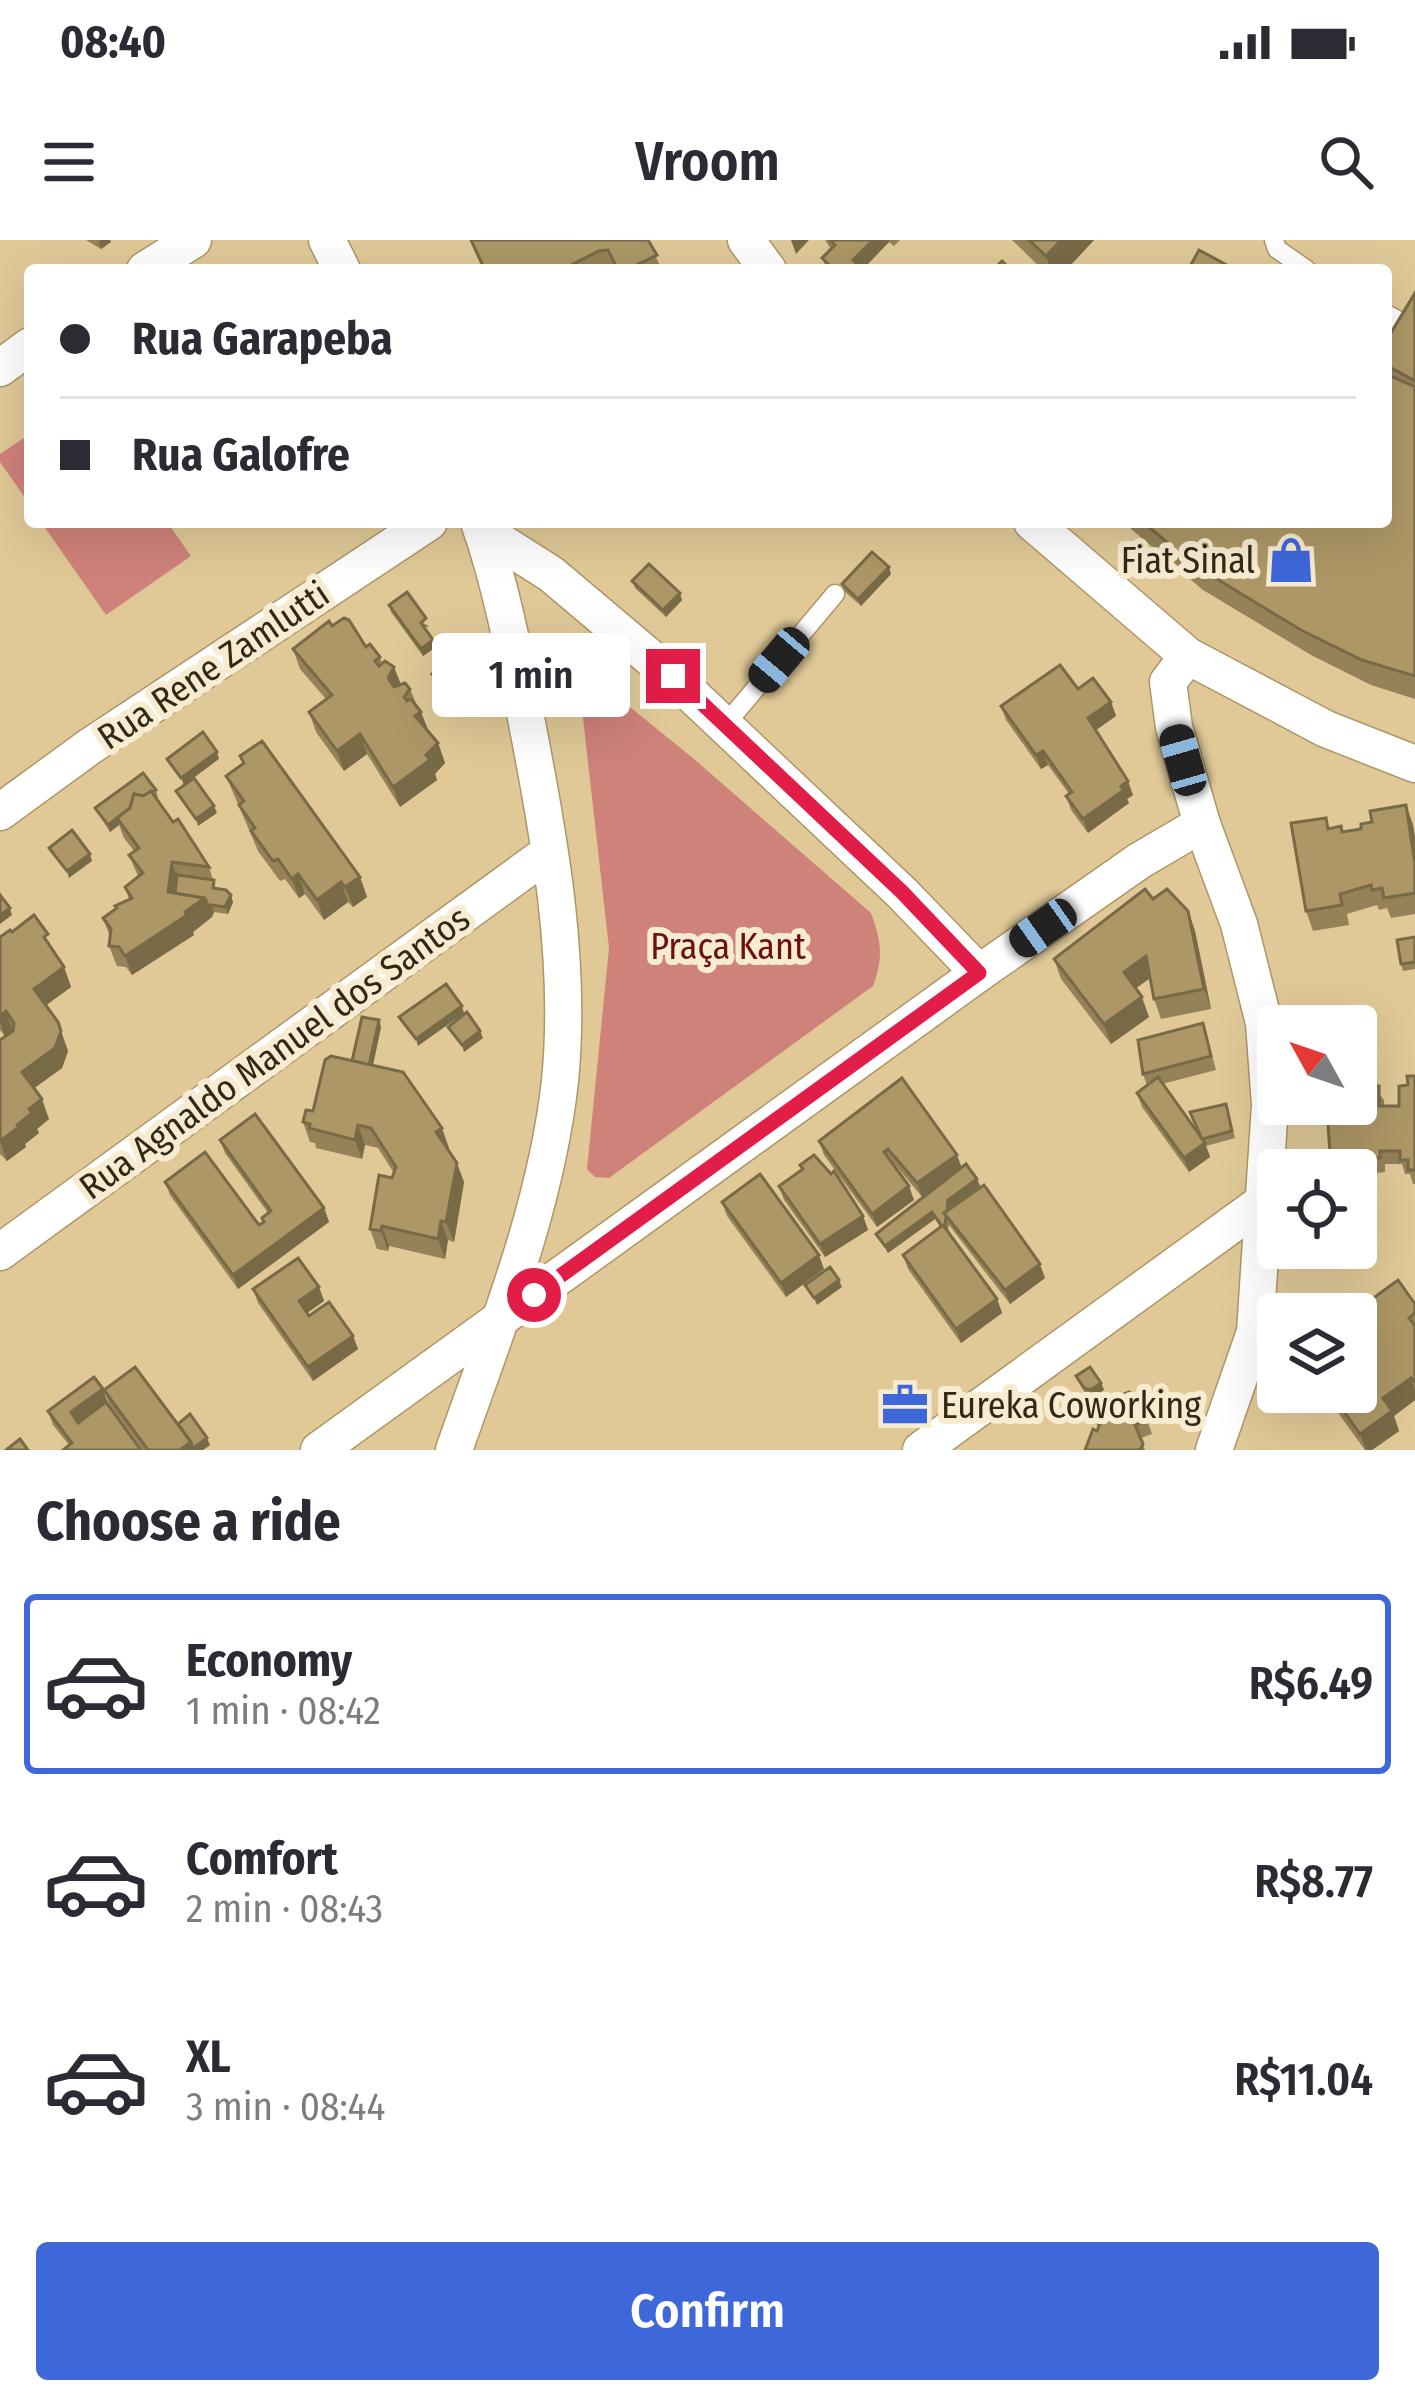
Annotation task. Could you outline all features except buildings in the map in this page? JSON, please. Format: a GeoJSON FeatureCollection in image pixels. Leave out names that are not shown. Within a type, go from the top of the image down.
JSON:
{"type":"FeatureCollection","features":[{"type":"Feature","properties":{"kind":"street"},"geometry":{"type":"LineString","coordinates":[[156,264],[194,240]]}},
{"type":"Feature","properties":{"kind":"street","name":"Rua Rene Zamlutti"},"geometry":{"type":"LineString","coordinates":[[0,812],[89,747],[420,528]]}},
{"type":"Feature","properties":{"kind":"street"},"geometry":{"type":"LineString","coordinates":[[454,1450],[537,1203],[560,1080],[561,948],[548,853],[511,639],[481,528]]}},
{"type":"Feature","properties":{"kind":"street"},"geometry":{"type":"LineString","coordinates":[[483,528],[551,574],[673,676],[902,892],[979,973]]}},
{"type":"Feature","properties":{"kind":"street"},"geometry":{"type":"LineString","coordinates":[[1039,528],[1188,656],[1326,729],[1415,764]]}},
{"type":"Feature","properties":{"kind":"street"},"geometry":{"type":"LineString","coordinates":[[1188,656],[1168,682],[1174,728],[1202,824],[1240,924],[1264,1023],[1269,1149]]}},
{"type":"Feature","properties":{"kind":"street"},"geometry":{"type":"LineString","coordinates":[[319,1450],[979,973],[1202,824]]}},
{"type":"Feature","properties":{"kind":"street","name":"Rua Agnaldo Manuel dos Santos"},"geometry":{"type":"LineString","coordinates":[[0,1252],[548,853]]}},
{"type":"Feature","properties":{"kind":"street"},"geometry":{"type":"LineString","coordinates":[[921,1450],[1257,1205]]}},
{"type":"Feature","properties":{"kind":"street"},"geometry":{"type":"LineString","coordinates":[[1214,1450],[1255,1332],[1261,1269]]}},
{"type":"Feature","properties":{"kind":"lane"},"geometry":{"type":"LineString","coordinates":[[1274,240],[1277,249],[1298,264]]}},
{"type":"Feature","properties":{"kind":"lane"},"geometry":{"type":"LineString","coordinates":[[724,726],[835,594]]}},
{"type":"Feature","properties":{"kind":"green space"},"geometry":{"type":"Polygon","coordinates":[[[24,438],[24,496],[0,462],[0,454],[24,438]]]}},
{"type":"Feature","properties":{"kind":"green space"},"geometry":{"type":"Polygon","coordinates":[[[45,528],[171,528],[191,556],[106,615],[45,528]]]}},
{"type":"Feature","properties":{"kind":"green space","name":"Praça Kant"},"geometry":{"type":"Polygon","coordinates":[[[583,669],[871,913],[880,949],[873,986],[609,1178],[595,1177],[587,1169],[609,948],[578,674],[583,669]]]}},
{"type":"Feature","properties":{"kind":"place","name":"Fiat Sinal"},"geometry":{"type":"Point","coordinates":[1291,560]}},
{"type":"Feature","properties":{"kind":"place","name":"Eureka Coworking"},"geometry":{"type":"Point","coordinates":[905,1405]}},
{"type":"Feature","properties":{"kind":"route"},"geometry":{"type":"LineString","coordinates":[[534,1295],[979,973],[902,892],[673,676]]}}]}
